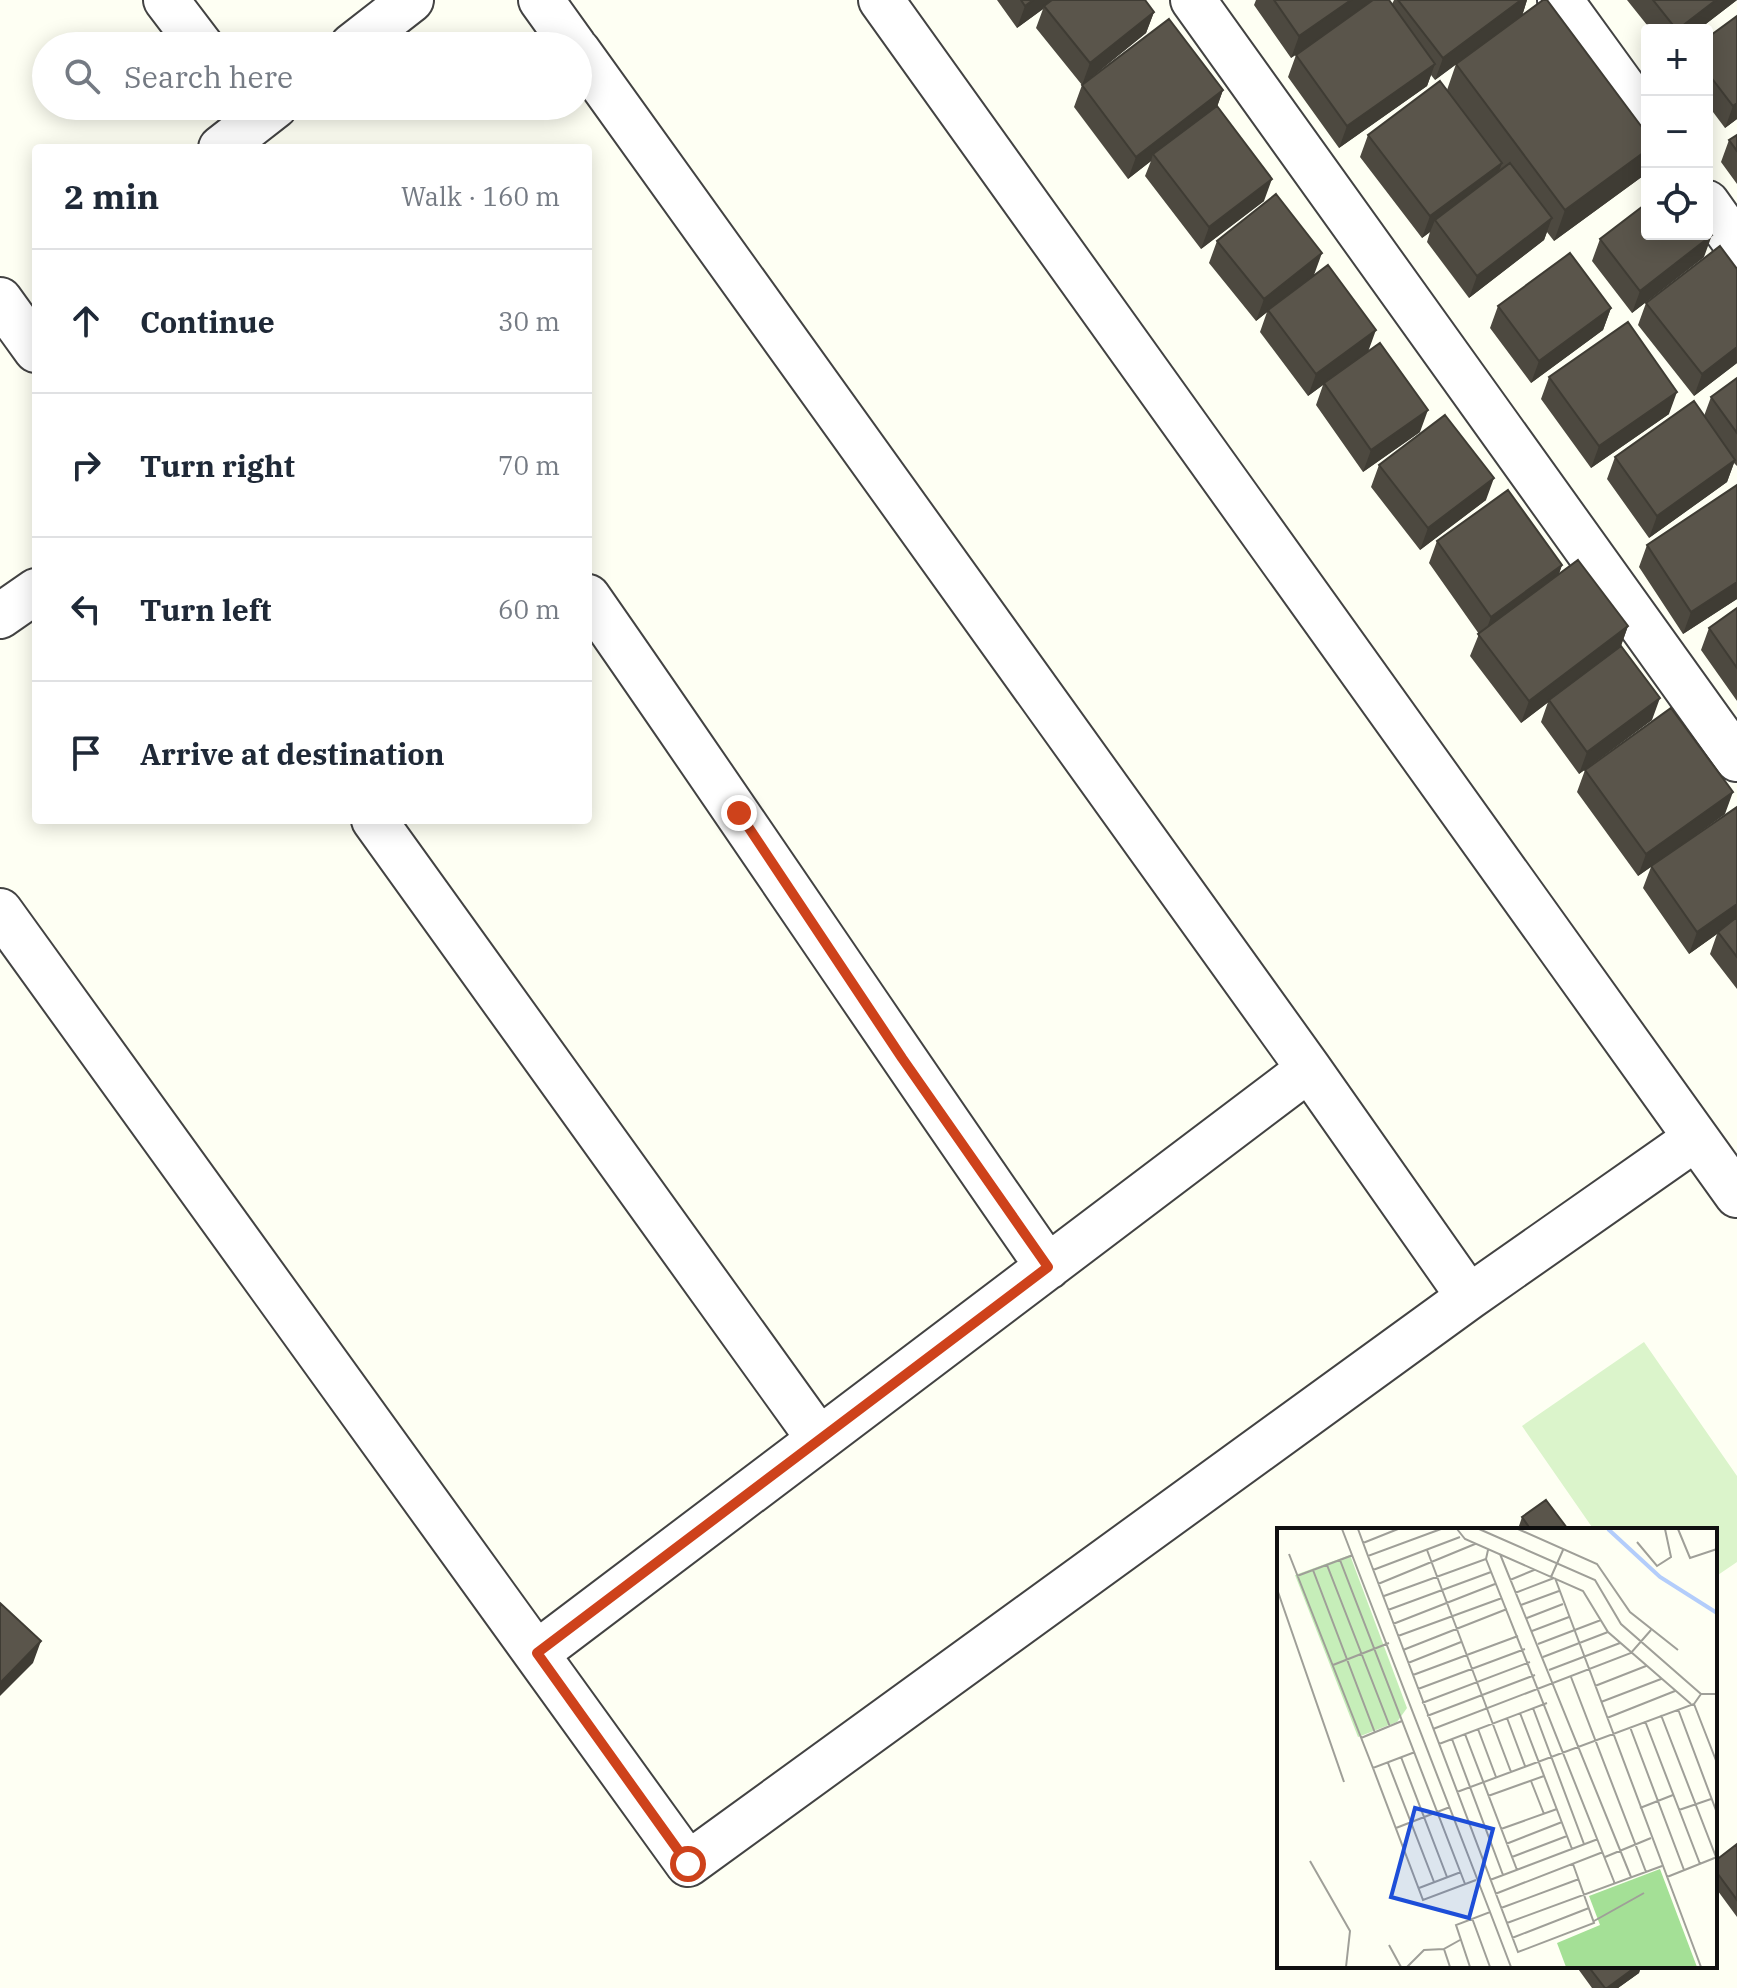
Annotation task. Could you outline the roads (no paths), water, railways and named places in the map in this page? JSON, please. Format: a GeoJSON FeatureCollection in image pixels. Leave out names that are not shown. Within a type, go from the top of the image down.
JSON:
{"type":"FeatureCollection","features":[{"type":"Feature","properties":{"kind":"street"},"geometry":{"type":"LineString","coordinates":[[166,0],[190,32]]}},
{"type":"Feature","properties":{"kind":"street"},"geometry":{"type":"LineString","coordinates":[[370,32],[411,0]]}},
{"type":"Feature","properties":{"kind":"street"},"geometry":{"type":"LineString","coordinates":[[541,0],[564,32]]}},
{"type":"Feature","properties":{"kind":"street"},"geometry":{"type":"LineString","coordinates":[[881,0],[1737,1195]]}},
{"type":"Feature","properties":{"kind":"street"},"geometry":{"type":"LineString","coordinates":[[1193,0],[1737,759]]}},
{"type":"Feature","properties":{"kind":"street"},"geometry":{"type":"LineString","coordinates":[[1560,0],[1641,112]]}},
{"type":"Feature","properties":{"kind":"street"},"geometry":{"type":"LineString","coordinates":[[592,70],[1309,1069],[1469,1297]]}},
{"type":"Feature","properties":{"kind":"street"},"geometry":{"type":"LineString","coordinates":[[227,144],[263,120]]}},
{"type":"Feature","properties":{"kind":"street"},"geometry":{"type":"LineString","coordinates":[[1713,211],[1737,245]]}},
{"type":"Feature","properties":{"kind":"street"},"geometry":{"type":"LineString","coordinates":[[11,306],[32,343]]}},
{"type":"Feature","properties":{"kind":"street"},"geometry":{"type":"LineString","coordinates":[[0,616],[32,594]]}},
{"type":"Feature","properties":{"kind":"street"},"geometry":{"type":"LineString","coordinates":[[592,603],[1048,1267]]}},
{"type":"Feature","properties":{"kind":"street"},"geometry":{"type":"LineString","coordinates":[[377,824],[819,1439]]}},
{"type":"Feature","properties":{"kind":"street"},"geometry":{"type":"LineString","coordinates":[[0,911],[688,1864],[1469,1297],[1696,1138]]}},
{"type":"Feature","properties":{"kind":"street"},"geometry":{"type":"LineString","coordinates":[[537,1653],[1309,1069]]}}]}
